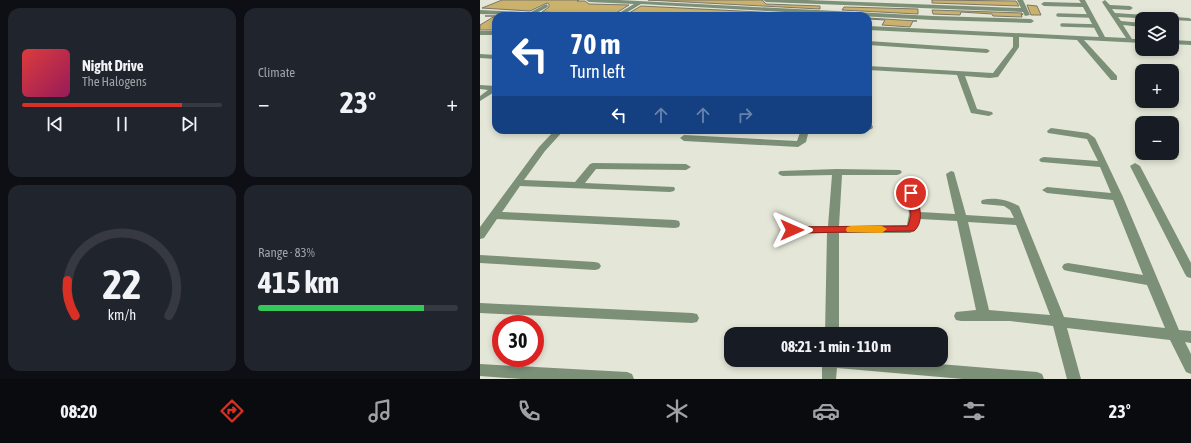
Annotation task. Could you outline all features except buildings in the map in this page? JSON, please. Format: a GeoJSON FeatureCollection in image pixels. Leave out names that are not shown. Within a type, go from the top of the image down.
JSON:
{"type":"FeatureCollection","features":[{"type":"Feature","properties":{"kind":"street"},"geometry":{"type":"LineString","coordinates":[[589,0],[642,1],[798,12]]}},
{"type":"Feature","properties":{"kind":"street"},"geometry":{"type":"LineString","coordinates":[[751,12],[765,0],[1024,10]]}},
{"type":"Feature","properties":{"kind":"street"},"geometry":{"type":"LineString","coordinates":[[1020,0],[1034,28]]}},
{"type":"Feature","properties":{"kind":"street"},"geometry":{"type":"LineString","coordinates":[[624,12],[642,1]]}},
{"type":"Feature","properties":{"kind":"street"},"geometry":{"type":"LineString","coordinates":[[1044,4],[1083,2],[1103,39]]}},
{"type":"Feature","properties":{"kind":"street"},"geometry":{"type":"LineString","coordinates":[[1104,2],[1130,40]]}},
{"type":"Feature","properties":{"kind":"street"},"geometry":{"type":"LineString","coordinates":[[1108,7],[1130,8]]}},
{"type":"Feature","properties":{"kind":"street"},"geometry":{"type":"LineString","coordinates":[[480,12],[492,13]]}},
{"type":"Feature","properties":{"kind":"street"},"geometry":{"type":"LineString","coordinates":[[1184,14],[1190,21]]}},
{"type":"Feature","properties":{"kind":"street"},"geometry":{"type":"LineString","coordinates":[[1114,15],[1190,21]]}},
{"type":"Feature","properties":{"kind":"street"},"geometry":{"type":"LineString","coordinates":[[872,17],[1034,28],[1079,38],[1135,40]]}},
{"type":"Feature","properties":{"kind":"street"},"geometry":{"type":"LineString","coordinates":[[1119,23],[1135,24]]}},
{"type":"Feature","properties":{"kind":"street"},"geometry":{"type":"LineString","coordinates":[[872,28],[1016,35],[1034,28]]}},
{"type":"Feature","properties":{"kind":"street"},"geometry":{"type":"LineString","coordinates":[[480,33],[492,33]]}},
{"type":"Feature","properties":{"kind":"street"},"geometry":{"type":"LineString","coordinates":[[872,68],[990,76],[995,75],[1016,47],[1016,35]]}},
{"type":"Feature","properties":{"kind":"street"},"geometry":{"type":"LineString","coordinates":[[1079,38],[1114,78]]}},
{"type":"Feature","properties":{"kind":"street"},"geometry":{"type":"LineString","coordinates":[[1179,42],[1191,43]]}},
{"type":"Feature","properties":{"kind":"street"},"geometry":{"type":"LineString","coordinates":[[872,43],[987,50]]}},
{"type":"Feature","properties":{"kind":"street"},"geometry":{"type":"LineString","coordinates":[[480,56],[492,57]]}},
{"type":"Feature","properties":{"kind":"street"},"geometry":{"type":"LineString","coordinates":[[960,73],[974,111],[989,114]]}},
{"type":"Feature","properties":{"kind":"street"},"geometry":{"type":"LineString","coordinates":[[480,87],[492,88]]}},
{"type":"Feature","properties":{"kind":"street"},"geometry":{"type":"LineString","coordinates":[[480,99],[492,91]]}},
{"type":"Feature","properties":{"kind":"street"},"geometry":{"type":"LineString","coordinates":[[1051,131],[1088,136],[1091,138],[1118,197],[1174,335],[1191,368]]}},
{"type":"Feature","properties":{"kind":"street"},"geometry":{"type":"LineString","coordinates":[[481,232],[495,215],[542,149],[556,134]]}},
{"type":"Feature","properties":{"kind":"street"},"geometry":{"type":"LineString","coordinates":[[684,138],[798,144],[802,142],[804,134]]}},
{"type":"Feature","properties":{"kind":"street"},"geometry":{"type":"LineString","coordinates":[[1044,160],[1104,165]]}},
{"type":"Feature","properties":{"kind":"street"},"geometry":{"type":"LineString","coordinates":[[578,185],[592,166],[686,167]]}},
{"type":"Feature","properties":{"kind":"street"},"geometry":{"type":"LineString","coordinates":[[1135,166],[1191,274]]}},
{"type":"Feature","properties":{"kind":"street"},"geometry":{"type":"LineString","coordinates":[[832,327],[833,230],[837,172]]}},
{"type":"Feature","properties":{"kind":"street"},"geometry":{"type":"LineString","coordinates":[[783,173],[897,172]]}},
{"type":"Feature","properties":{"kind":"street"},"geometry":{"type":"LineString","coordinates":[[952,174],[984,314]]}},
{"type":"Feature","properties":{"kind":"street"},"geometry":{"type":"LineString","coordinates":[[518,183],[670,189]]}},
{"type":"Feature","properties":{"kind":"street"},"geometry":{"type":"LineString","coordinates":[[792,230],[910,229],[913,227],[916,215],[910,183]]}},
{"type":"Feature","properties":{"kind":"street"},"geometry":{"type":"LineString","coordinates":[[1047,190],[1118,197]]}},
{"type":"Feature","properties":{"kind":"street"},"geometry":{"type":"LineString","coordinates":[[986,202],[1011,205],[1015,208],[1019,222],[1059,322],[1074,379]]}},
{"type":"Feature","properties":{"kind":"street"},"geometry":{"type":"LineString","coordinates":[[495,215],[675,224]]}},
{"type":"Feature","properties":{"kind":"street"},"geometry":{"type":"LineString","coordinates":[[916,215],[1019,222]]}},
{"type":"Feature","properties":{"kind":"street"},"geometry":{"type":"LineString","coordinates":[[480,259],[595,266]]}},
{"type":"Feature","properties":{"kind":"street"},"geometry":{"type":"LineString","coordinates":[[1068,267],[1152,281]]}},
{"type":"Feature","properties":{"kind":"street"},"geometry":{"type":"LineString","coordinates":[[480,308],[692,318]]}},
{"type":"Feature","properties":{"kind":"street"},"geometry":{"type":"LineString","coordinates":[[961,316],[984,314],[1036,318],[1191,337]]}},
{"type":"Feature","properties":{"kind":"street"},"geometry":{"type":"LineString","coordinates":[[829,379],[830,367]]}},
{"type":"Feature","properties":{"kind":"street"},"geometry":{"type":"LineString","coordinates":[[906,367],[1037,379]]}},
{"type":"Feature","properties":{"kind":"street"},"geometry":{"type":"LineString","coordinates":[[480,370],[627,379]]}},
{"type":"Feature","properties":{"kind":"lane"},"geometry":{"type":"LineString","coordinates":[[535,12],[546,6]]}},
{"type":"Feature","properties":{"kind":"lane"},"geometry":{"type":"LineString","coordinates":[[1058,15],[1090,16]]}},
{"type":"Feature","properties":{"kind":"lane"},"geometry":{"type":"LineString","coordinates":[[1062,25],[1096,26]]}},
{"type":"Feature","properties":{"kind":"slow traffic"},"geometry":{"type":"LineString","coordinates":[[851,230],[882,229]]}},
{"type":"Feature","properties":{"kind":"route"},"geometry":{"type":"LineString","coordinates":[[792,230],[910,229],[913,227],[916,215],[912,203],[911,193]]}}]}
